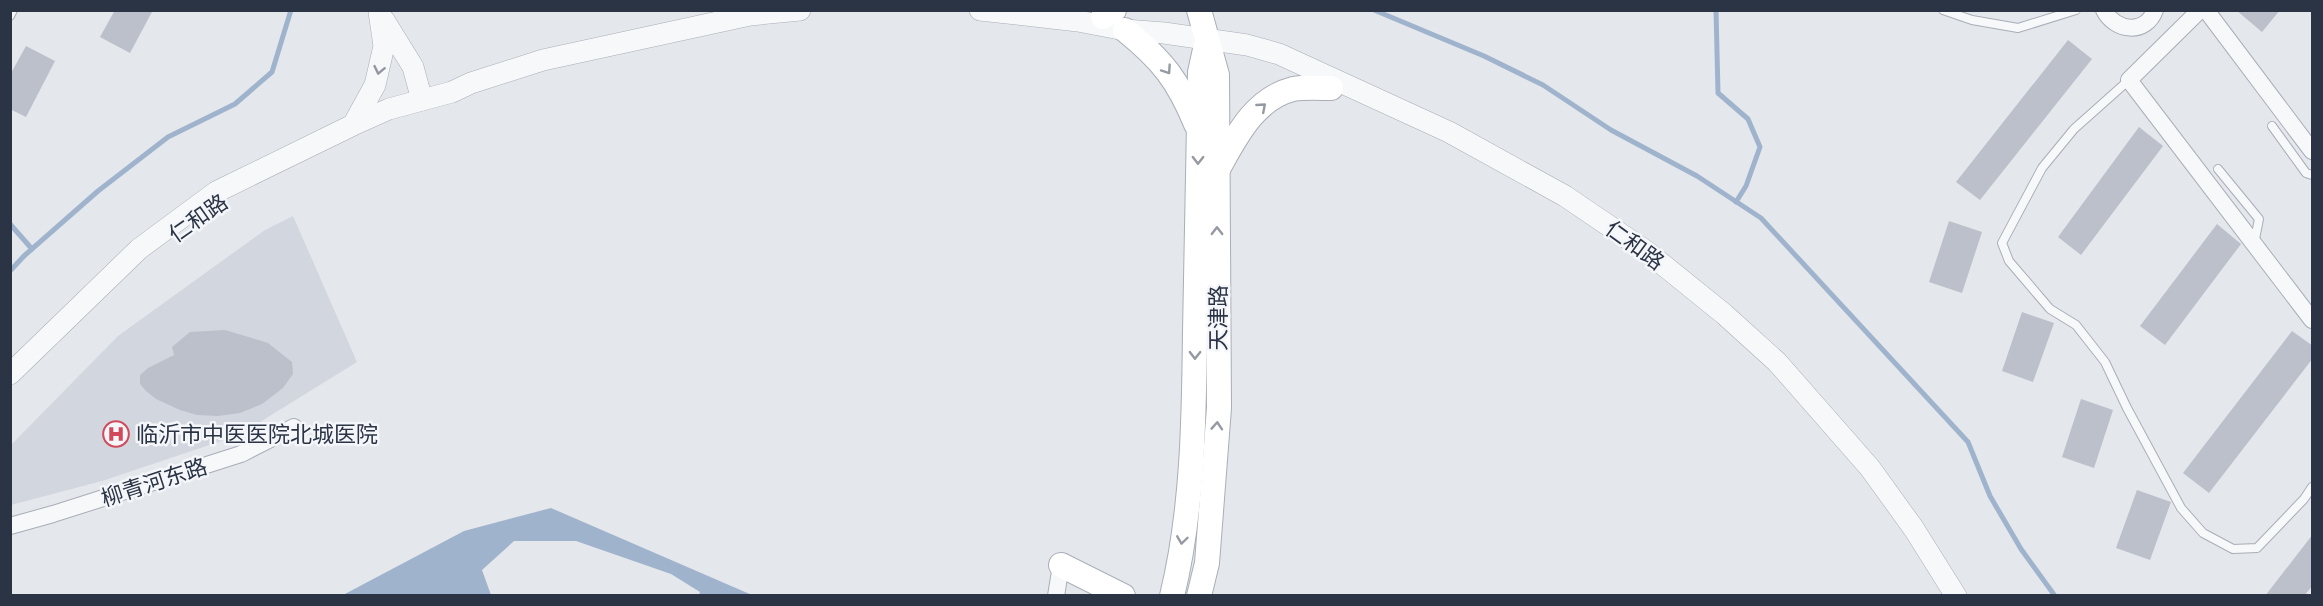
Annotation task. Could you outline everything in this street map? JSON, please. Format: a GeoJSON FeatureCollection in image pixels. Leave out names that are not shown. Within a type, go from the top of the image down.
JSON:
{"type":"FeatureCollection","features":[{"type":"Feature","properties":{"kind":"main road","name":"天津路"},"geometry":{"type":"LineString","coordinates":[[1199,10],[1217,75],[1219,408],[1207,563],[1199,596]]}},
{"type":"Feature","properties":{"kind":"main road","name":"天津路"},"geometry":{"type":"LineString","coordinates":[[1172,596],[1178,572],[1190,483],[1194,394],[1200,72],[1215,10]]}},
{"type":"Feature","properties":{"kind":"main road"},"geometry":{"type":"LineString","coordinates":[[1114,19],[1163,64],[1187,102],[1198,130]]}},
{"type":"Feature","properties":{"kind":"main road"},"geometry":{"type":"LineString","coordinates":[[1217,171],[1242,127],[1264,103],[1293,89],[1331,88]]}},
{"type":"Feature","properties":{"kind":"main road"},"geometry":{"type":"LineString","coordinates":[[1061,565],[1123,596]]}},
{"type":"Feature","properties":{"kind":"street","name":"仁和路"},"geometry":{"type":"LineString","coordinates":[[10,387],[144,256],[220,200],[392,117],[468,75],[541,52],[730,10]]}},
{"type":"Feature","properties":{"kind":"street","name":"仁和路"},"geometry":{"type":"LineString","coordinates":[[10,374],[139,249],[216,192],[353,125],[389,109],[452,92],[543,60],[750,15],[800,10]]}},
{"type":"Feature","properties":{"kind":"street","name":"仁和路"},"geometry":{"type":"LineString","coordinates":[[980,10],[1078,21],[1114,19]]}},
{"type":"Feature","properties":{"kind":"street","name":"仁和路"},"geometry":{"type":"LineString","coordinates":[[1060,10],[1164,24],[1277,62],[1445,140],[1560,203],[1640,258],[1717,320],[1770,368],[1863,473],[1907,534],[1946,596]]}},
{"type":"Feature","properties":{"kind":"street"},"geometry":{"type":"LineString","coordinates":[[2104,10],[2110,21],[2124,28],[2134,28],[2144,24],[2154,13],[2174,36]]}},
{"type":"Feature","properties":{"kind":"street"},"geometry":{"type":"LineString","coordinates":[[2200,10],[2129,80],[2313,320]]}},
{"type":"Feature","properties":{"kind":"street"},"geometry":{"type":"LineString","coordinates":[[2206,10],[2313,151]]}},
{"type":"Feature","properties":{"kind":"street"},"geometry":{"type":"LineString","coordinates":[[379,11],[413,66],[422,100]]}},
{"type":"Feature","properties":{"kind":"street"},"geometry":{"type":"LineString","coordinates":[[353,125],[375,85],[384,46],[379,11]]}},
{"type":"Feature","properties":{"kind":"street","name":"仁和路"},"geometry":{"type":"LineString","coordinates":[[1207,40],[1247,45],[1280,54],[1449,132],[1565,196],[1646,251],[1724,314],[1768,354],[1822,411],[1883,485],[1956,596]]}},
{"type":"Feature","properties":{"kind":"street","name":"柳青河东路"},"geometry":{"type":"LineString","coordinates":[[10,526],[240,454],[294,427]]}},
{"type":"Feature","properties":{"kind":"street"},"geometry":{"type":"LineString","coordinates":[[1056,596],[1061,565]]}},
{"type":"Feature","properties":{"kind":"lane"},"geometry":{"type":"LineString","coordinates":[[10,16],[13,10]]}},
{"type":"Feature","properties":{"kind":"lane"},"geometry":{"type":"LineString","coordinates":[[1943,10],[1972,20],[2018,28],[2076,10]]}},
{"type":"Feature","properties":{"kind":"lane"},"geometry":{"type":"LineString","coordinates":[[2129,80],[2074,129],[2042,168],[2002,243],[2008,261],[2050,309],[2076,325],[2105,362],[2181,508],[2203,533],[2233,549],[2257,548],[2313,487]]}},
{"type":"Feature","properties":{"kind":"lane"},"geometry":{"type":"LineString","coordinates":[[2272,126],[2306,173],[2313,175]]}},
{"type":"Feature","properties":{"kind":"lane"},"geometry":{"type":"LineString","coordinates":[[2218,169],[2259,219],[2254,244]]}},
{"type":"Feature","properties":{"kind":"shaded area"},"geometry":{"type":"Polygon","coordinates":[[[293,216],[357,362],[239,435],[102,481],[11,505],[11,445],[118,336],[265,230],[293,216]]]}},
{"type":"Feature","properties":{"kind":"water"},"geometry":{"type":"Polygon","coordinates":[[[551,508],[752,595],[699,595],[700,592],[671,574],[576,541],[514,541],[482,570],[491,595],[343,595],[464,531],[551,508]]]}},
{"type":"Feature","properties":{"kind":"building"},"geometry":{"type":"Polygon","coordinates":[[[115,10],[153,10],[130,53],[100,37],[115,10]]]}},
{"type":"Feature","properties":{"kind":"building"},"geometry":{"type":"Polygon","coordinates":[[[2236,10],[2280,10],[2262,32],[2236,10]]]}},
{"type":"Feature","properties":{"kind":"building"},"geometry":{"type":"Polygon","coordinates":[[[2068,40],[2092,59],[1980,200],[1956,182],[2068,40]]]}},
{"type":"Feature","properties":{"kind":"building"},"geometry":{"type":"Polygon","coordinates":[[[26,46],[55,61],[26,117],[10,109],[10,75],[26,46]]]}},
{"type":"Feature","properties":{"kind":"building"},"geometry":{"type":"Polygon","coordinates":[[[2139,127],[2163,146],[2081,255],[2058,237],[2139,127]]]}},
{"type":"Feature","properties":{"kind":"building"},"geometry":{"type":"Polygon","coordinates":[[[1949,221],[1982,232],[1962,293],[1929,282],[1949,221]]]}},
{"type":"Feature","properties":{"kind":"building"},"geometry":{"type":"Polygon","coordinates":[[[2217,224],[2241,244],[2165,345],[2140,326],[2217,224]]]}},
{"type":"Feature","properties":{"kind":"building"},"geometry":{"type":"Polygon","coordinates":[[[2022,312],[2054,323],[2033,382],[2002,371],[2022,312]]]}},
{"type":"Feature","properties":{"kind":"building"},"geometry":{"type":"Polygon","coordinates":[[[225,330],[268,343],[292,362],[293,374],[283,388],[262,404],[240,413],[218,416],[197,415],[156,399],[140,384],[140,375],[148,368],[174,355],[172,347],[190,332],[225,330]]]}},
{"type":"Feature","properties":{"kind":"building"},"geometry":{"type":"Polygon","coordinates":[[[2292,331],[2313,346],[2313,358],[2209,493],[2183,473],[2292,331]]]}},
{"type":"Feature","properties":{"kind":"building"},"geometry":{"type":"Polygon","coordinates":[[[2081,399],[2113,410],[2094,468],[2062,457],[2081,399]]]}},
{"type":"Feature","properties":{"kind":"building"},"geometry":{"type":"Polygon","coordinates":[[[2137,490],[2171,502],[2150,560],[2116,548],[2137,490]]]}},
{"type":"Feature","properties":{"kind":"building"},"geometry":{"type":"Polygon","coordinates":[[[2313,534],[2313,585],[2304,596],[2265,596],[2313,534]]]}},
{"type":"Feature","properties":{"kind":"waterway"},"geometry":{"type":"LineString","coordinates":[[10,271],[98,191],[168,137],[235,104],[272,72],[291,10]]}},
{"type":"Feature","properties":{"kind":"waterway"},"geometry":{"type":"LineString","coordinates":[[1374,10],[1484,56],[1543,85],[1611,130],[1697,176],[1761,218],[1968,442],[1990,496],[2021,549],[2055,596]]}},
{"type":"Feature","properties":{"kind":"waterway"},"geometry":{"type":"LineString","coordinates":[[1716,10],[1718,93],[1748,119],[1760,147],[1746,186],[1736,202]]}},
{"type":"Feature","properties":{"kind":"waterway"},"geometry":{"type":"LineString","coordinates":[[10,224],[32,249]]}},
{"type":"Feature","properties":{"kind":"place","name":"临沂市中医医院北城医院"},"geometry":{"type":"Point","coordinates":[116,434]}}]}
